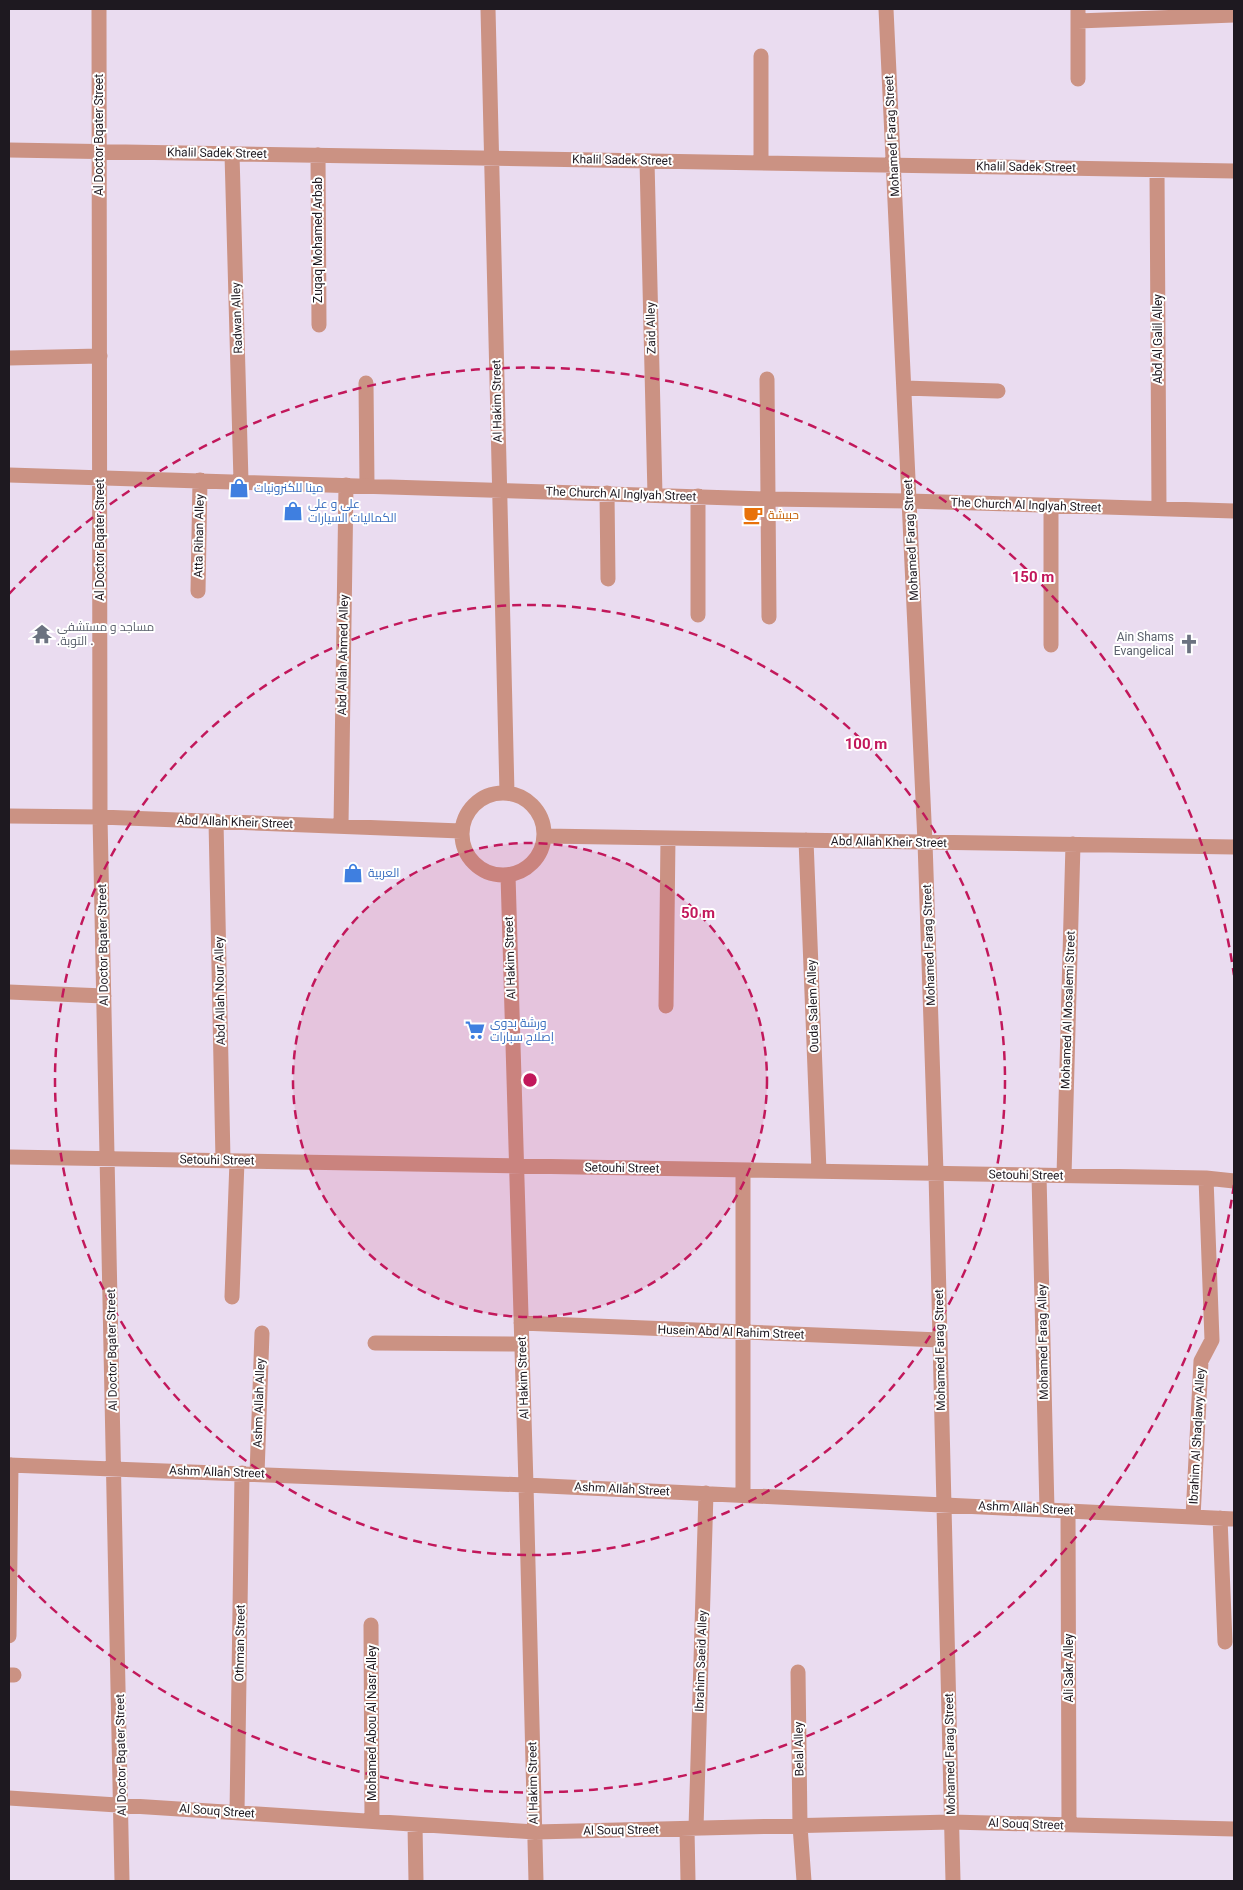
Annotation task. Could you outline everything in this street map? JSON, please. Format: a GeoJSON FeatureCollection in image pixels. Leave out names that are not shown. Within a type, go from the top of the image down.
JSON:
{"type":"FeatureCollection","features":[{"type":"Feature","properties":{"kind":"street","name":"Al Doctor Bqater Street"},"geometry":{"type":"LineString","coordinates":[[99,9],[100,817],[122,1805],[122,1881]]}},
{"type":"Feature","properties":{"kind":"street","name":"Al Hakim Street"},"geometry":{"type":"LineString","coordinates":[[488,9],[507,793]]}},
{"type":"Feature","properties":{"kind":"street","name":"Mohamed Farag Street"},"geometry":{"type":"LineString","coordinates":[[886,9],[925,842],[936,1173],[953,1881]]}},
{"type":"Feature","properties":{"kind":"street"},"geometry":{"type":"LineString","coordinates":[[1078,79],[1078,15],[1234,15]]}},
{"type":"Feature","properties":{"kind":"street"},"geometry":{"type":"LineString","coordinates":[[761,56],[761,163]]}},
{"type":"Feature","properties":{"kind":"street","name":"Khalil Sadek Street"},"geometry":{"type":"LineString","coordinates":[[9,150],[1234,171]]}},
{"type":"Feature","properties":{"kind":"street","name":"Radwan Alley"},"geometry":{"type":"LineString","coordinates":[[232,154],[241,481]]}},
{"type":"Feature","properties":{"kind":"street","name":"Zuqaq Mohamed Arbab"},"geometry":{"type":"LineString","coordinates":[[318,155],[319,325]]}},
{"type":"Feature","properties":{"kind":"street","name":"Zaid Alley"},"geometry":{"type":"LineString","coordinates":[[647,161],[654,495]]}},
{"type":"Feature","properties":{"kind":"street","name":"Abd Al Galil Alley"},"geometry":{"type":"LineString","coordinates":[[1157,170],[1160,509]]}},
{"type":"Feature","properties":{"kind":"street"},"geometry":{"type":"LineString","coordinates":[[9,358],[100,356]]}},
{"type":"Feature","properties":{"kind":"street"},"geometry":{"type":"LineString","coordinates":[[767,379],[769,617]]}},
{"type":"Feature","properties":{"kind":"street"},"geometry":{"type":"LineString","coordinates":[[366,383],[367,485]]}},
{"type":"Feature","properties":{"kind":"street"},"geometry":{"type":"LineString","coordinates":[[904,388],[998,391]]}},
{"type":"Feature","properties":{"kind":"street","name":"The Church Al Inglyah Street"},"geometry":{"type":"LineString","coordinates":[[9,475],[499,489],[767,499],[909,501],[1234,511]]}},
{"type":"Feature","properties":{"kind":"street","name":"Atta Rihan Alley"},"geometry":{"type":"LineString","coordinates":[[198,591],[200,480]]}},
{"type":"Feature","properties":{"kind":"street","name":"Abd Allah Ahmed Alley"},"geometry":{"type":"LineString","coordinates":[[340,826],[346,485]]}},
{"type":"Feature","properties":{"kind":"street"},"geometry":{"type":"LineString","coordinates":[[607,493],[608,578]]}},
{"type":"Feature","properties":{"kind":"street"},"geometry":{"type":"LineString","coordinates":[[698,496],[698,615]]}},
{"type":"Feature","properties":{"kind":"street"},"geometry":{"type":"LineString","coordinates":[[1051,506],[1051,645]]}},
{"type":"Feature","properties":{"kind":"street"},"geometry":{"type":"LineString","coordinates":[[507,793],[519,796],[530,803],[538,812],[543,824],[544,836],[536,858],[529,866],[508,875],[496,875],[484,871],[474,864],[462,843],[462,831],[465,818],[471,807],[482,798],[494,794],[507,793]]}},
{"type":"Feature","properties":{"kind":"street","name":"Abd Allah Kheir Street"},"geometry":{"type":"LineString","coordinates":[[9,816],[100,817],[462,831]]}},
{"type":"Feature","properties":{"kind":"street","name":"Abd Allah Nour Alley"},"geometry":{"type":"LineString","coordinates":[[216,822],[230,1160],[232,1297]]}},
{"type":"Feature","properties":{"kind":"street","name":"Abd Allah Kheir Street"},"geometry":{"type":"LineString","coordinates":[[544,836],[1234,847]]}},
{"type":"Feature","properties":{"kind":"street"},"geometry":{"type":"LineString","coordinates":[[666,1006],[668,838]]}},
{"type":"Feature","properties":{"kind":"street","name":"Ouda Salem Alley"},"geometry":{"type":"LineString","coordinates":[[806,840],[819,1171]]}},
{"type":"Feature","properties":{"kind":"street","name":"Mohamed Al Mosalemi Street"},"geometry":{"type":"LineString","coordinates":[[1064,1176],[1073,844]]}},
{"type":"Feature","properties":{"kind":"street","name":"Al Hakim Street"},"geometry":{"type":"LineString","coordinates":[[508,875],[536,1881]]}},
{"type":"Feature","properties":{"kind":"street"},"geometry":{"type":"LineString","coordinates":[[9,992],[104,996]]}},
{"type":"Feature","properties":{"kind":"street","name":"Setouhi Street"},"geometry":{"type":"LineString","coordinates":[[9,1156],[1206,1178],[1234,1181]]}},
{"type":"Feature","properties":{"kind":"street"},"geometry":{"type":"LineString","coordinates":[[743,1170],[743,1495]]}},
{"type":"Feature","properties":{"kind":"street","name":"Mohamed Farag Alley"},"geometry":{"type":"LineString","coordinates":[[1039,1175],[1047,1510]]}},
{"type":"Feature","properties":{"kind":"street","name":"Ibrahim Al Shaqlawy Alley"},"geometry":{"type":"LineString","coordinates":[[1193,1517],[1200,1361],[1212,1340],[1206,1178]]}},
{"type":"Feature","properties":{"kind":"street","name":"Husein Abd Al Rahim Street"},"geometry":{"type":"LineString","coordinates":[[521,1323],[940,1340]]}},
{"type":"Feature","properties":{"kind":"street","name":"Ashm Allah Alley"},"geometry":{"type":"LineString","coordinates":[[250,1473],[262,1332]]}},
{"type":"Feature","properties":{"kind":"street"},"geometry":{"type":"LineString","coordinates":[[375,1343],[522,1344]]}},
{"type":"Feature","properties":{"kind":"street"},"geometry":{"type":"LineString","coordinates":[[9,1636],[10,1465]]}},
{"type":"Feature","properties":{"kind":"street","name":"Ashm Allah Street"},"geometry":{"type":"LineString","coordinates":[[10,1465],[526,1485],[1227,1518]]}},
{"type":"Feature","properties":{"kind":"street","name":"Othman Street"},"geometry":{"type":"LineString","coordinates":[[237,1813],[250,1473]]}},
{"type":"Feature","properties":{"kind":"street","name":"Ibrahim Saeid Alley"},"geometry":{"type":"LineString","coordinates":[[688,1881],[706,1493]]}},
{"type":"Feature","properties":{"kind":"street","name":"Ali Sakr Alley"},"geometry":{"type":"LineString","coordinates":[[1068,1511],[1069,1825]]}},
{"type":"Feature","properties":{"kind":"street"},"geometry":{"type":"LineString","coordinates":[[1224,1642],[1227,1518]]}},
{"type":"Feature","properties":{"kind":"street","name":"Mohamed Abou Al Nasr Alley"},"geometry":{"type":"LineString","coordinates":[[371,1625],[372,1821]]}},
{"type":"Feature","properties":{"kind":"street","name":"Belal Alley"},"geometry":{"type":"LineString","coordinates":[[798,1672],[800,1826],[804,1881]]}},
{"type":"Feature","properties":{"kind":"street","name":"Al Souq Street"},"geometry":{"type":"LineString","coordinates":[[9,1798],[534,1832],[951,1822],[1234,1830]]}},
{"type":"Feature","properties":{"kind":"street"},"geometry":{"type":"LineString","coordinates":[[415,1824],[416,1881]]}},
{"type":"Feature","properties":{"kind":"place","name":"مينا للكنرونيات"},"geometry":{"type":"Point","coordinates":[239,488]}},
{"type":"Feature","properties":{"kind":"place","name":"على و على الكماليات السيارات"},"geometry":{"type":"Point","coordinates":[293,511]}},
{"type":"Feature","properties":{"kind":"place","name":"حبيشة"},"geometry":{"type":"Point","coordinates":[753,515]}},
{"type":"Feature","properties":{"kind":"place","name":"مساجد و مستشفى .التوبة ."},"geometry":{"type":"Point","coordinates":[42,634]}},
{"type":"Feature","properties":{"kind":"place","name":"Ain Shams Evangelical"},"geometry":{"type":"Point","coordinates":[1189,644]}},
{"type":"Feature","properties":{"kind":"place","name":"العربية"},"geometry":{"type":"Point","coordinates":[353,873]}},
{"type":"Feature","properties":{"kind":"place","name":"ورشة بدوى إصلاح سبارات"},"geometry":{"type":"Point","coordinates":[475,1030]}}]}
